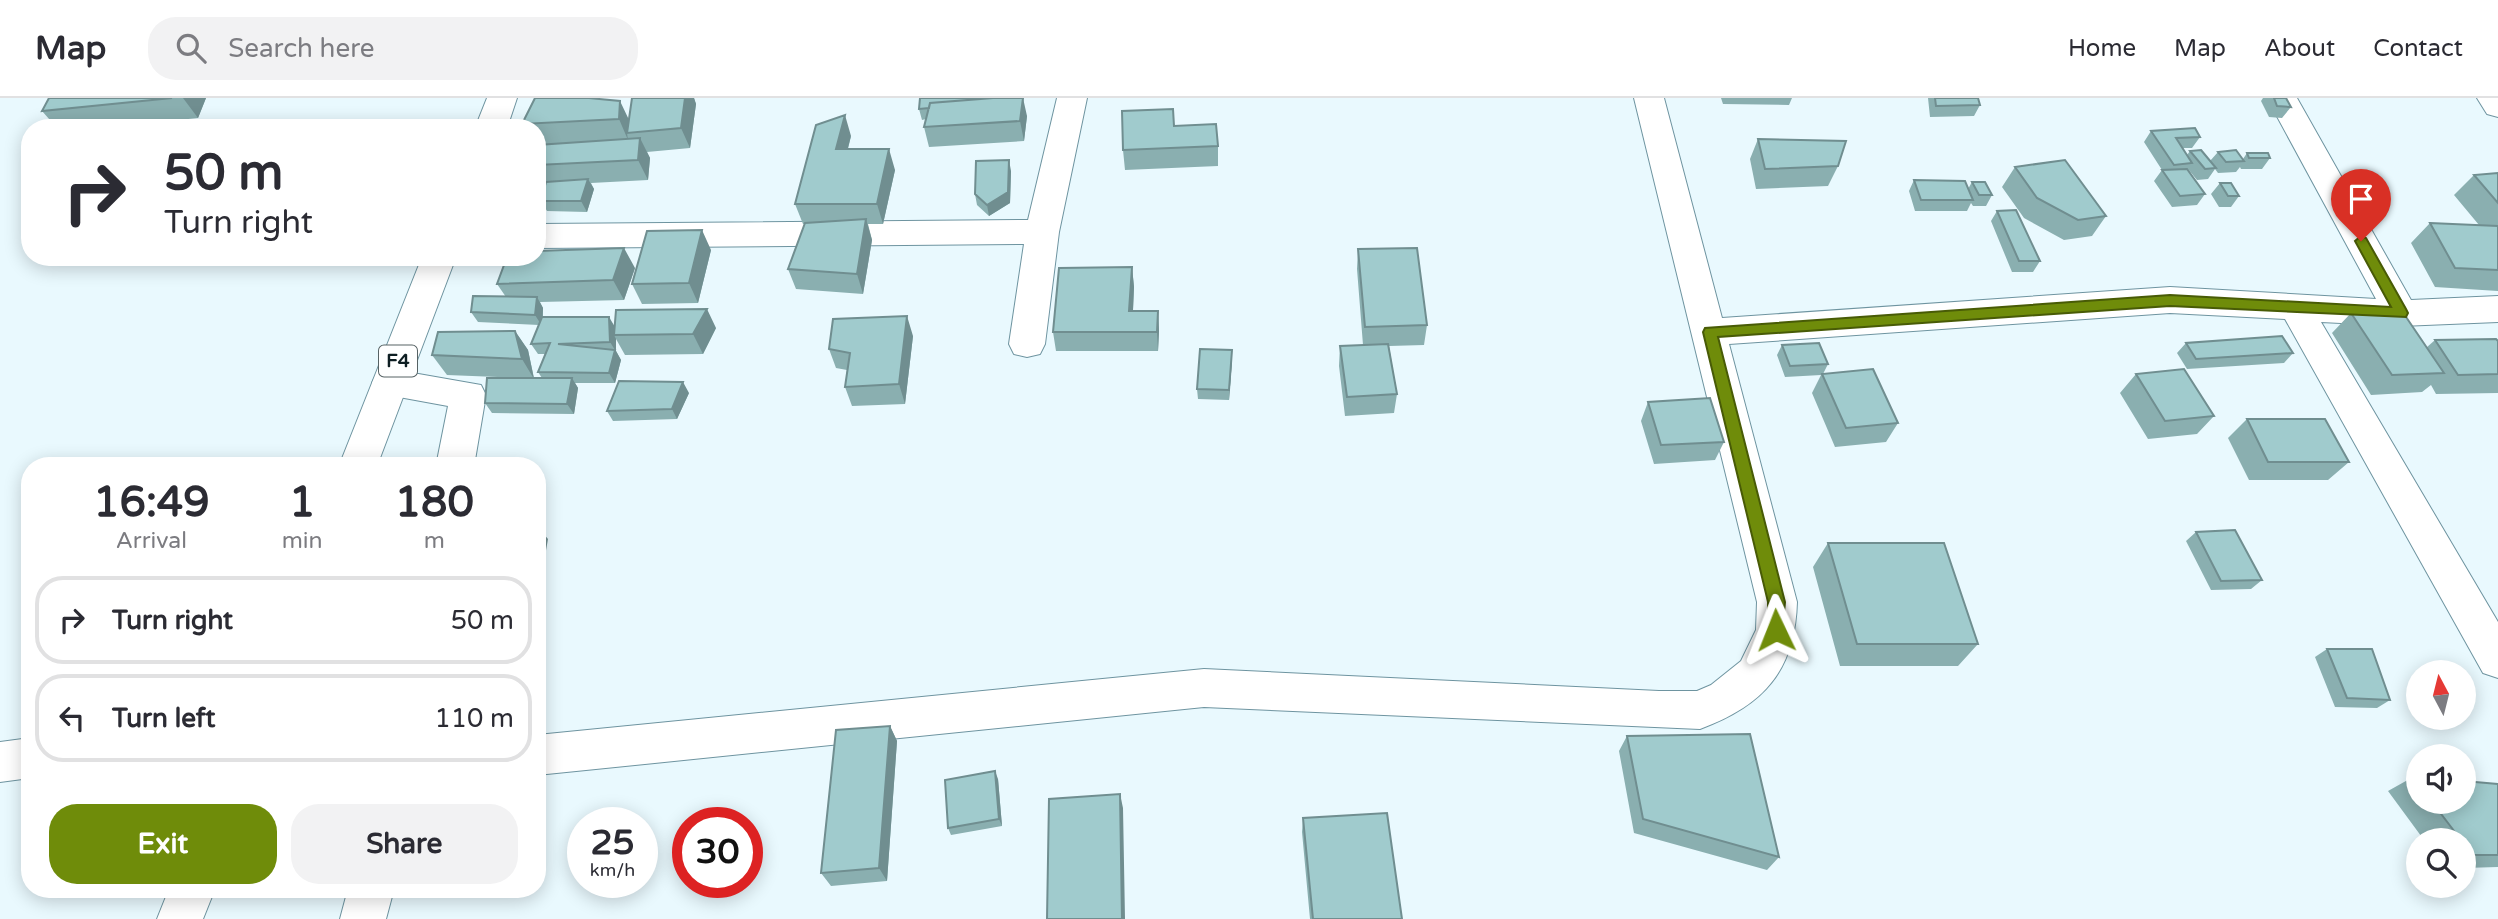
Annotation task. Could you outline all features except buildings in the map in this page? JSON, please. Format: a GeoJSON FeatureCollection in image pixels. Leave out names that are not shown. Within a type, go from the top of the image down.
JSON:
{"type":"FeatureCollection","features":[{"type":"Feature","properties":{"kind":"street"},"geometry":{"type":"LineString","coordinates":[[494,119],[502,98]]}},
{"type":"Feature","properties":{"kind":"street"},"geometry":{"type":"LineString","coordinates":[[1027,344],[1042,232],[1072,98]]}},
{"type":"Feature","properties":{"kind":"street"},"geometry":{"type":"LineString","coordinates":[[546,754],[1204,688],[1659,710],[1700,709],[1726,698],[1756,674],[1776,630],[1777,602],[1649,98]]}},
{"type":"Feature","properties":{"kind":"street"},"geometry":{"type":"LineString","coordinates":[[2283,98],[2401,313]]}},
{"type":"Feature","properties":{"kind":"street"},"geometry":{"type":"LineString","coordinates":[[2492,98],[2498,107]]}},
{"type":"Feature","properties":{"kind":"street"},"geometry":{"type":"LineString","coordinates":[[546,236],[1042,232]]}},
{"type":"Feature","properties":{"kind":"street","name":"F4"},"geometry":{"type":"LineString","coordinates":[[361,457],[436,266]]}},
{"type":"Feature","properties":{"kind":"street"},"geometry":{"type":"LineString","coordinates":[[1710,332],[2170,300],[2401,313],[2498,309]]}},
{"type":"Feature","properties":{"kind":"street"},"geometry":{"type":"LineString","coordinates":[[2295,307],[2498,660]]}},
{"type":"Feature","properties":{"kind":"street"},"geometry":{"type":"LineString","coordinates":[[390,383],[468,395],[457,457]]}},
{"type":"Feature","properties":{"kind":"street"},"geometry":{"type":"LineString","coordinates":[[0,762],[21,759]]}},
{"type":"Feature","properties":{"kind":"street"},"geometry":{"type":"LineString","coordinates":[[180,919],[188,898]]}},
{"type":"Feature","properties":{"kind":"street"},"geometry":{"type":"LineString","coordinates":[[363,919],[369,898]]}},
{"type":"Feature","properties":{"kind":"route"},"geometry":{"type":"LineString","coordinates":[[1776,630],[1777,602],[1710,332],[2170,300],[2401,313],[2361,241]]}}]}
